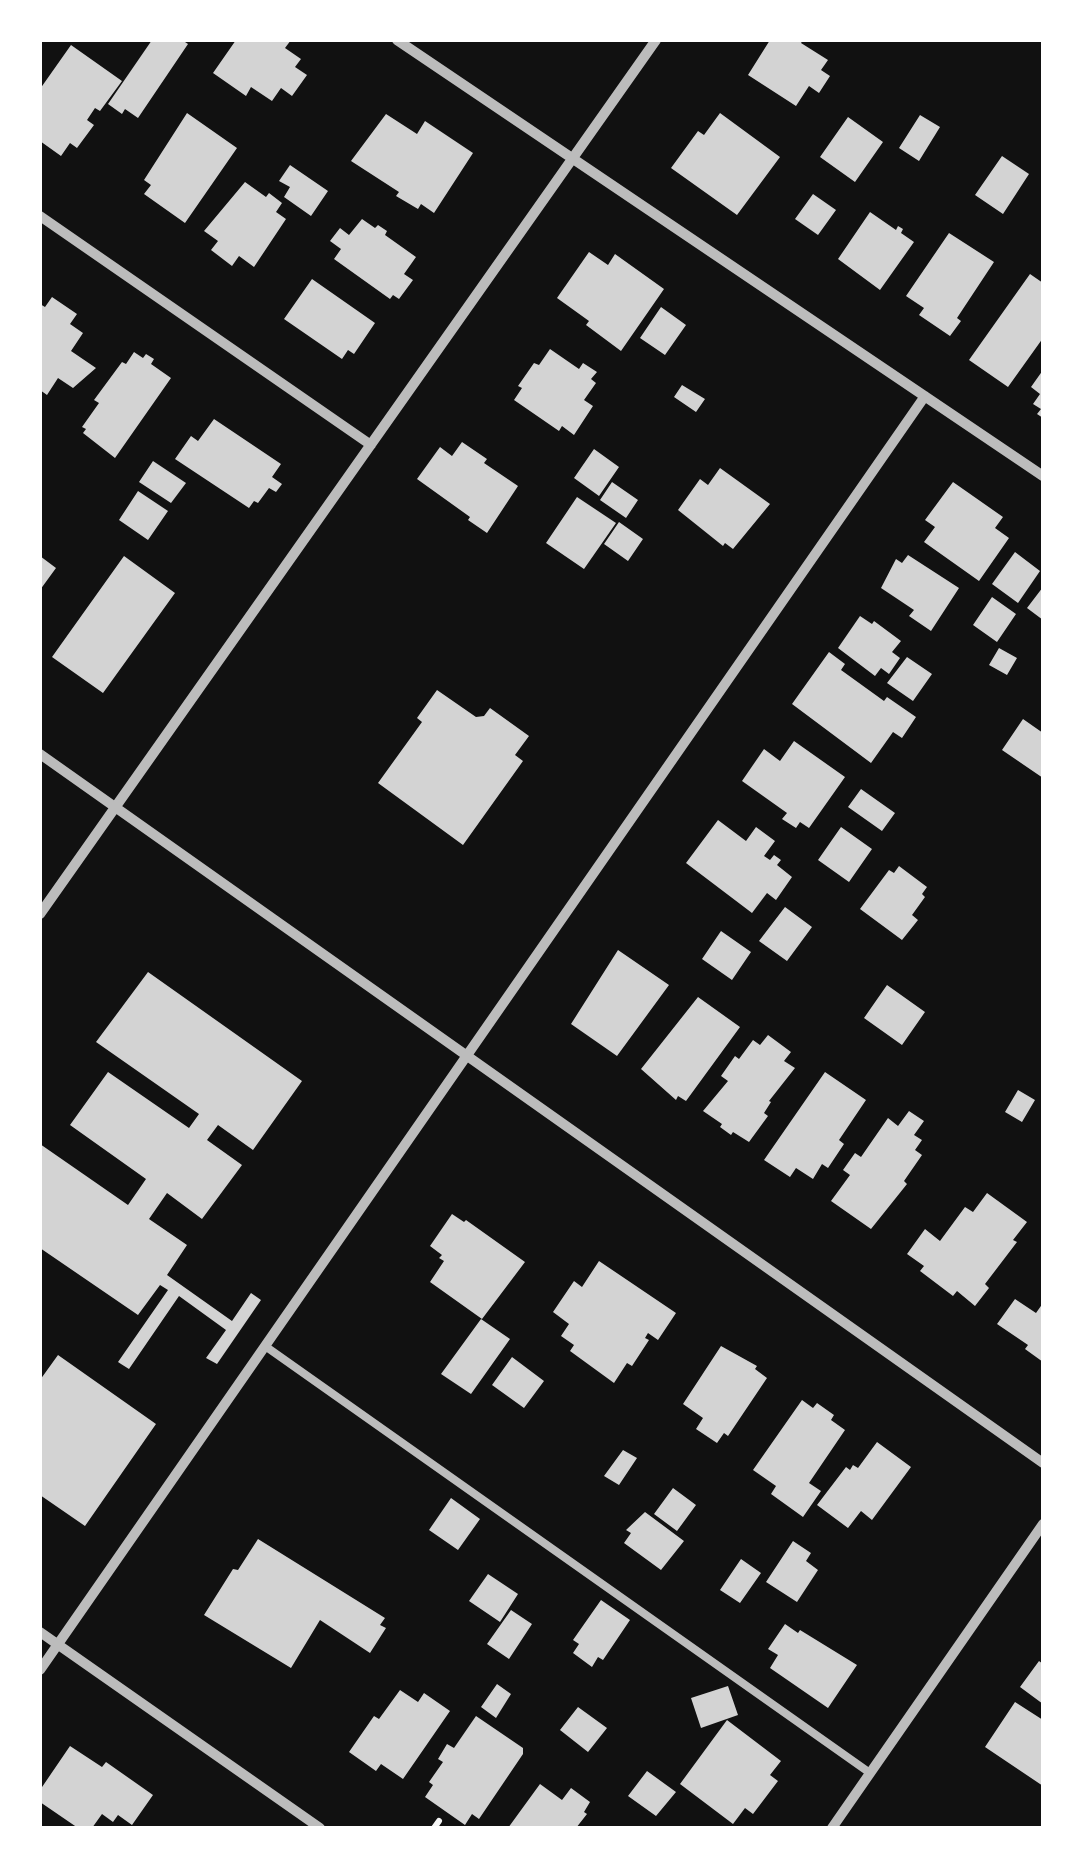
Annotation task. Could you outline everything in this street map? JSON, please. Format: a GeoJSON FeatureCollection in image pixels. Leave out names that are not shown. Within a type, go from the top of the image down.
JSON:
{"type":"FeatureCollection","features":[{"type":"Feature","properties":{"kind":"street"},"geometry":{"type":"LineString","coordinates":[[397,40],[1043,476]]}},
{"type":"Feature","properties":{"kind":"street"},"geometry":{"type":"LineString","coordinates":[[40,914],[656,40]]}},
{"type":"Feature","properties":{"kind":"street"},"geometry":{"type":"LineString","coordinates":[[40,216],[371,445]]}},
{"type":"Feature","properties":{"kind":"street"},"geometry":{"type":"LineString","coordinates":[[40,1670],[924,396]]}},
{"type":"Feature","properties":{"kind":"street"},"geometry":{"type":"LineString","coordinates":[[40,754],[1043,1463]]}},
{"type":"Feature","properties":{"kind":"street"},"geometry":{"type":"LineString","coordinates":[[832,1828],[1043,1524]]}},
{"type":"Feature","properties":{"kind":"street"},"geometry":{"type":"LineString","coordinates":[[40,1632],[320,1828]]}},
{"type":"Feature","properties":{"kind":"lane"},"geometry":{"type":"LineString","coordinates":[[265,1346],[870,1773]]}},
{"type":"Feature","properties":{"kind":"building"},"geometry":{"type":"Polygon","coordinates":[[[152,40],[182,40],[188,44],[138,118],[125,109],[122,114],[108,104],[152,40]]]}},
{"type":"Feature","properties":{"kind":"building"},"geometry":{"type":"Polygon","coordinates":[[[236,40],[291,40],[285,48],[301,59],[295,67],[307,75],[292,96],[281,88],[272,101],[251,87],[246,96],[213,73],[236,40]]]}},
{"type":"Feature","properties":{"kind":"building"},"geometry":{"type":"Polygon","coordinates":[[[770,40],[803,40],[801,43],[828,60],[821,70],[830,76],[819,93],[809,86],[796,106],[748,75],[770,40]]]}},
{"type":"Feature","properties":{"kind":"building"},"geometry":{"type":"Polygon","coordinates":[[[71,45],[122,81],[100,111],[95,108],[87,120],[94,125],[77,148],[70,143],[61,156],[40,141],[40,89],[71,45]]]}},
{"type":"Feature","properties":{"kind":"building"},"geometry":{"type":"Polygon","coordinates":[[[187,113],[237,148],[185,223],[144,194],[151,185],[144,180],[187,113]]]}},
{"type":"Feature","properties":{"kind":"building"},"geometry":{"type":"Polygon","coordinates":[[[720,113],[780,157],[737,215],[671,168],[698,131],[704,135],[720,113]]]}},
{"type":"Feature","properties":{"kind":"building"},"geometry":{"type":"Polygon","coordinates":[[[386,114],[417,134],[425,121],[473,153],[434,213],[396,196],[399,192],[351,161],[386,114]]]}},
{"type":"Feature","properties":{"kind":"building"},"geometry":{"type":"Polygon","coordinates":[[[920,115],[940,127],[919,161],[899,148],[920,115]]]}},
{"type":"Feature","properties":{"kind":"building"},"geometry":{"type":"Polygon","coordinates":[[[848,117],[883,142],[855,182],[820,157],[848,117]]]}},
{"type":"Feature","properties":{"kind":"building"},"geometry":{"type":"Polygon","coordinates":[[[1002,156],[1029,174],[1003,214],[975,195],[1002,156]]]}},
{"type":"Feature","properties":{"kind":"building"},"geometry":{"type":"Polygon","coordinates":[[[290,165],[328,191],[311,216],[284,197],[290,187],[279,181],[290,165]]]}},
{"type":"Feature","properties":{"kind":"building"},"geometry":{"type":"Polygon","coordinates":[[[245,182],[282,203],[276,212],[286,219],[254,267],[239,256],[232,266],[211,250],[218,241],[204,231],[245,182]]]}},
{"type":"Feature","properties":{"kind":"building"},"geometry":{"type":"Polygon","coordinates":[[[813,194],[836,210],[818,235],[795,219],[813,194]]]}},
{"type":"Feature","properties":{"kind":"building"},"geometry":{"type":"Polygon","coordinates":[[[870,212],[896,230],[898,226],[903,229],[901,233],[914,242],[880,290],[838,259],[870,212]]]}},
{"type":"Feature","properties":{"kind":"building"},"geometry":{"type":"Polygon","coordinates":[[[362,219],[387,231],[385,235],[416,257],[404,274],[413,280],[399,299],[393,295],[390,299],[334,259],[341,249],[330,241],[340,228],[349,235],[362,219]]]}},
{"type":"Feature","properties":{"kind":"building"},"geometry":{"type":"Polygon","coordinates":[[[949,233],[994,262],[957,318],[961,321],[950,336],[919,315],[924,308],[906,296],[949,233]]]}},
{"type":"Feature","properties":{"kind":"building"},"geometry":{"type":"Polygon","coordinates":[[[589,252],[608,265],[615,254],[664,289],[621,351],[557,298],[589,252]]]}},
{"type":"Feature","properties":{"kind":"building"},"geometry":{"type":"Polygon","coordinates":[[[1030,274],[1043,283],[1043,338],[1008,387],[969,360],[1030,274]]]}},
{"type":"Feature","properties":{"kind":"building"},"geometry":{"type":"Polygon","coordinates":[[[312,279],[375,323],[354,354],[348,350],[342,359],[284,319],[312,279]]]}},
{"type":"Feature","properties":{"kind":"building"},"geometry":{"type":"Polygon","coordinates":[[[52,297],[77,314],[70,324],[83,333],[71,351],[96,368],[73,388],[58,378],[47,395],[40,390],[40,304],[45,307],[52,297]]]}},
{"type":"Feature","properties":{"kind":"building"},"geometry":{"type":"Polygon","coordinates":[[[661,307],[686,325],[665,355],[640,338],[661,307]]]}},
{"type":"Feature","properties":{"kind":"building"},"geometry":{"type":"Polygon","coordinates":[[[550,349],[579,369],[583,363],[597,372],[591,379],[596,383],[584,400],[593,406],[574,435],[562,426],[559,431],[514,400],[522,388],[518,386],[534,363],[539,365],[550,349]]]}},
{"type":"Feature","properties":{"kind":"building"},"geometry":{"type":"Polygon","coordinates":[[[134,352],[154,359],[151,364],[171,378],[115,458],[83,433],[86,429],[82,427],[99,403],[94,400],[134,352]]]}},
{"type":"Feature","properties":{"kind":"building"},"geometry":{"type":"Polygon","coordinates":[[[1043,370],[1043,418],[1037,414],[1041,409],[1033,404],[1040,394],[1031,387],[1043,370]]]}},
{"type":"Feature","properties":{"kind":"building"},"geometry":{"type":"Polygon","coordinates":[[[682,385],[705,399],[696,412],[674,397],[682,385]]]}},
{"type":"Feature","properties":{"kind":"building"},"geometry":{"type":"Polygon","coordinates":[[[214,419],[281,464],[272,477],[282,484],[276,492],[269,488],[249,508],[175,459],[191,436],[198,441],[214,419]]]}},
{"type":"Feature","properties":{"kind":"building"},"geometry":{"type":"Polygon","coordinates":[[[462,442],[518,486],[487,533],[417,479],[440,447],[452,456],[462,442]]]}},
{"type":"Feature","properties":{"kind":"building"},"geometry":{"type":"Polygon","coordinates":[[[594,449],[619,467],[599,496],[574,478],[594,449]]]}},
{"type":"Feature","properties":{"kind":"building"},"geometry":{"type":"Polygon","coordinates":[[[153,461],[186,483],[171,503],[139,482],[153,461]]]}},
{"type":"Feature","properties":{"kind":"building"},"geometry":{"type":"Polygon","coordinates":[[[720,468],[770,504],[733,549],[725,543],[723,546],[678,510],[700,479],[708,485],[720,468]]]}},
{"type":"Feature","properties":{"kind":"building"},"geometry":{"type":"Polygon","coordinates":[[[612,482],[638,500],[626,518],[600,500],[612,482]]]}},
{"type":"Feature","properties":{"kind":"building"},"geometry":{"type":"Polygon","coordinates":[[[953,482],[1003,517],[995,528],[1009,538],[979,581],[924,542],[935,527],[925,520],[953,482]]]}},
{"type":"Feature","properties":{"kind":"building"},"geometry":{"type":"Polygon","coordinates":[[[138,491],[168,511],[148,540],[119,520],[138,491]]]}},
{"type":"Feature","properties":{"kind":"building"},"geometry":{"type":"Polygon","coordinates":[[[577,497],[616,523],[584,569],[546,543],[577,497]]]}},
{"type":"Feature","properties":{"kind":"building"},"geometry":{"type":"Polygon","coordinates":[[[619,522],[643,539],[628,561],[604,544],[619,522]]]}},
{"type":"Feature","properties":{"kind":"building"},"geometry":{"type":"Polygon","coordinates":[[[1015,552],[1040,571],[1018,603],[992,584],[1015,552]]]}},
{"type":"Feature","properties":{"kind":"building"},"geometry":{"type":"Polygon","coordinates":[[[908,555],[959,588],[931,631],[909,616],[914,610],[881,588],[896,559],[902,563],[908,555]]]}},
{"type":"Feature","properties":{"kind":"building"},"geometry":{"type":"Polygon","coordinates":[[[40,556],[56,568],[40,590],[40,556]]]}},
{"type":"Feature","properties":{"kind":"building"},"geometry":{"type":"Polygon","coordinates":[[[124,556],[175,593],[103,693],[52,657],[124,556]]]}},
{"type":"Feature","properties":{"kind":"building"},"geometry":{"type":"Polygon","coordinates":[[[1043,587],[1043,620],[1027,608],[1043,587]]]}},
{"type":"Feature","properties":{"kind":"building"},"geometry":{"type":"Polygon","coordinates":[[[992,597],[1016,614],[997,642],[973,625],[992,597]]]}},
{"type":"Feature","properties":{"kind":"building"},"geometry":{"type":"Polygon","coordinates":[[[860,616],[872,624],[874,621],[901,641],[892,652],[900,658],[889,674],[881,668],[875,676],[838,648],[860,616]]]}},
{"type":"Feature","properties":{"kind":"building"},"geometry":{"type":"Polygon","coordinates":[[[999,648],[1017,658],[1007,675],[989,665],[999,648]]]}},
{"type":"Feature","properties":{"kind":"building"},"geometry":{"type":"Polygon","coordinates":[[[829,652],[845,664],[841,670],[884,701],[887,697],[916,717],[902,738],[893,732],[871,763],[792,704],[829,652]]]}},
{"type":"Feature","properties":{"kind":"building"},"geometry":{"type":"Polygon","coordinates":[[[907,657],[932,674],[913,701],[887,683],[907,657]]]}},
{"type":"Feature","properties":{"kind":"building"},"geometry":{"type":"Polygon","coordinates":[[[437,690],[476,717],[484,716],[490,708],[529,736],[515,755],[523,761],[463,845],[378,783],[422,722],[417,718],[437,690]]]}},
{"type":"Feature","properties":{"kind":"building"},"geometry":{"type":"Polygon","coordinates":[[[1023,719],[1043,733],[1043,778],[1002,750],[1023,719]]]}},
{"type":"Feature","properties":{"kind":"building"},"geometry":{"type":"Polygon","coordinates":[[[794,741],[845,777],[809,828],[800,822],[796,828],[782,819],[787,813],[742,781],[764,749],[780,761],[794,741]]]}},
{"type":"Feature","properties":{"kind":"building"},"geometry":{"type":"Polygon","coordinates":[[[861,789],[895,813],[882,831],[848,807],[861,789]]]}},
{"type":"Feature","properties":{"kind":"building"},"geometry":{"type":"Polygon","coordinates":[[[718,820],[746,841],[756,827],[775,841],[764,856],[770,860],[774,855],[781,860],[777,865],[792,877],[776,900],[767,893],[752,913],[686,863],[718,820]]]}},
{"type":"Feature","properties":{"kind":"building"},"geometry":{"type":"Polygon","coordinates":[[[841,827],[872,849],[849,882],[818,860],[841,827]]]}},
{"type":"Feature","properties":{"kind":"building"},"geometry":{"type":"Polygon","coordinates":[[[899,866],[927,887],[912,915],[918,920],[902,940],[860,909],[889,870],[894,873],[899,866]]]}},
{"type":"Feature","properties":{"kind":"building"},"geometry":{"type":"Polygon","coordinates":[[[785,907],[812,927],[787,961],[759,941],[785,907]]]}},
{"type":"Feature","properties":{"kind":"building"},"geometry":{"type":"Polygon","coordinates":[[[721,931],[751,952],[732,980],[702,959],[721,931]]]}},
{"type":"Feature","properties":{"kind":"building"},"geometry":{"type":"Polygon","coordinates":[[[618,950],[669,985],[617,1056],[571,1024],[618,950]]]}},
{"type":"Feature","properties":{"kind":"building"},"geometry":{"type":"Polygon","coordinates":[[[148,972],[302,1081],[253,1150],[218,1125],[207,1140],[242,1165],[202,1219],[167,1193],[149,1219],[187,1245],[167,1275],[232,1321],[251,1293],[261,1300],[217,1364],[206,1358],[226,1330],[179,1296],[129,1369],[121,1364],[118,1362],[168,1290],[160,1285],[138,1315],[40,1248],[40,1144],[128,1205],[146,1179],[70,1125],[108,1072],[189,1128],[199,1114],[96,1042],[148,972]]]}},
{"type":"Feature","properties":{"kind":"building"},"geometry":{"type":"Polygon","coordinates":[[[887,985],[925,1012],[902,1045],[864,1018],[887,985]]]}},
{"type":"Feature","properties":{"kind":"building"},"geometry":{"type":"Polygon","coordinates":[[[698,997],[740,1027],[686,1101],[678,1096],[676,1100],[641,1069],[698,997]]]}},
{"type":"Feature","properties":{"kind":"building"},"geometry":{"type":"Polygon","coordinates":[[[768,1035],[791,1052],[784,1061],[795,1068],[769,1101],[764,1113],[768,1116],[749,1142],[733,1132],[731,1135],[703,1111],[728,1081],[721,1076],[735,1056],[739,1059],[753,1040],[760,1045],[768,1035]]]}},
{"type":"Feature","properties":{"kind":"building"},"geometry":{"type":"Polygon","coordinates":[[[825,1072],[866,1100],[839,1140],[844,1144],[828,1168],[822,1164],[813,1179],[796,1168],[790,1177],[764,1160],[825,1072]]]}},
{"type":"Feature","properties":{"kind":"building"},"geometry":{"type":"Polygon","coordinates":[[[1018,1090],[1035,1100],[1022,1122],[1005,1112],[1018,1090]]]}},
{"type":"Feature","properties":{"kind":"building"},"geometry":{"type":"Polygon","coordinates":[[[909,1111],[924,1121],[914,1135],[922,1140],[915,1150],[922,1155],[904,1181],[907,1184],[871,1229],[831,1201],[850,1175],[843,1170],[855,1153],[861,1157],[888,1118],[898,1126],[909,1111]]]}},
{"type":"Feature","properties":{"kind":"building"},"geometry":{"type":"Polygon","coordinates":[[[987,1193],[1027,1222],[985,1284],[989,1288],[975,1306],[957,1291],[953,1296],[920,1271],[924,1266],[907,1254],[925,1229],[940,1241],[965,1207],[973,1212],[987,1193]]]}},
{"type":"Feature","properties":{"kind":"building"},"geometry":{"type":"Polygon","coordinates":[[[452,1214],[525,1262],[482,1319],[430,1282],[444,1261],[430,1246],[452,1214]]]}},
{"type":"Feature","properties":{"kind":"building"},"geometry":{"type":"Polygon","coordinates":[[[599,1261],[676,1313],[658,1340],[648,1333],[645,1338],[649,1340],[632,1366],[627,1363],[614,1383],[570,1351],[574,1345],[561,1336],[569,1324],[553,1312],[574,1281],[582,1287],[599,1261]]]}},
{"type":"Feature","properties":{"kind":"building"},"geometry":{"type":"Polygon","coordinates":[[[1015,1299],[1036,1313],[1043,1303],[1043,1362],[1025,1349],[1028,1345],[997,1324],[1015,1299]]]}},
{"type":"Feature","properties":{"kind":"building"},"geometry":{"type":"Polygon","coordinates":[[[481,1319],[510,1339],[471,1394],[441,1374],[481,1319]]]}},
{"type":"Feature","properties":{"kind":"building"},"geometry":{"type":"Polygon","coordinates":[[[721,1346],[757,1366],[755,1369],[767,1378],[728,1436],[724,1433],[717,1443],[696,1429],[703,1418],[683,1404],[721,1346]]]}},
{"type":"Feature","properties":{"kind":"building"},"geometry":{"type":"Polygon","coordinates":[[[58,1355],[156,1424],[85,1526],[40,1495],[40,1380],[58,1355]]]}},
{"type":"Feature","properties":{"kind":"building"},"geometry":{"type":"Polygon","coordinates":[[[512,1357],[544,1381],[524,1408],[492,1385],[512,1357]]]}},
{"type":"Feature","properties":{"kind":"building"},"geometry":{"type":"Polygon","coordinates":[[[802,1400],[813,1408],[817,1403],[834,1415],[831,1420],[845,1430],[809,1483],[821,1491],[803,1517],[771,1494],[776,1486],[753,1470],[802,1400]]]}},
{"type":"Feature","properties":{"kind":"building"},"geometry":{"type":"Polygon","coordinates":[[[877,1442],[911,1467],[872,1520],[861,1511],[848,1528],[817,1505],[846,1467],[858,1468],[877,1442]]]}},
{"type":"Feature","properties":{"kind":"building"},"geometry":{"type":"Polygon","coordinates":[[[623,1450],[637,1458],[619,1485],[604,1476],[623,1450]]]}},
{"type":"Feature","properties":{"kind":"building"},"geometry":{"type":"Polygon","coordinates":[[[673,1488],[696,1505],[677,1531],[654,1514],[673,1488]]]}},
{"type":"Feature","properties":{"kind":"building"},"geometry":{"type":"Polygon","coordinates":[[[451,1498],[480,1519],[458,1550],[429,1530],[451,1498]]]}},
{"type":"Feature","properties":{"kind":"building"},"geometry":{"type":"Polygon","coordinates":[[[645,1512],[684,1541],[661,1570],[624,1543],[631,1533],[626,1530],[645,1512]]]}},
{"type":"Feature","properties":{"kind":"building"},"geometry":{"type":"Polygon","coordinates":[[[258,1539],[385,1618],[380,1625],[386,1628],[370,1653],[320,1620],[291,1668],[204,1615],[233,1569],[238,1570],[258,1539]]]}},
{"type":"Feature","properties":{"kind":"building"},"geometry":{"type":"Polygon","coordinates":[[[793,1541],[811,1553],[806,1561],[818,1570],[797,1602],[766,1582],[793,1541]]]}},
{"type":"Feature","properties":{"kind":"building"},"geometry":{"type":"Polygon","coordinates":[[[741,1559],[761,1573],[740,1603],[720,1590],[741,1559]]]}},
{"type":"Feature","properties":{"kind":"building"},"geometry":{"type":"Polygon","coordinates":[[[488,1574],[518,1594],[500,1622],[469,1601],[488,1574]]]}},
{"type":"Feature","properties":{"kind":"building"},"geometry":{"type":"Polygon","coordinates":[[[601,1600],[630,1620],[603,1660],[598,1657],[592,1667],[573,1653],[579,1644],[573,1640],[601,1600]]]}},
{"type":"Feature","properties":{"kind":"building"},"geometry":{"type":"Polygon","coordinates":[[[511,1610],[532,1624],[509,1659],[487,1644],[511,1610]]]}},
{"type":"Feature","properties":{"kind":"building"},"geometry":{"type":"Polygon","coordinates":[[[785,1624],[857,1665],[828,1708],[770,1668],[778,1655],[768,1649],[785,1624]]]}},
{"type":"Feature","properties":{"kind":"building"},"geometry":{"type":"Polygon","coordinates":[[[1039,1661],[1043,1664],[1043,1704],[1020,1687],[1039,1661]]]}},
{"type":"Feature","properties":{"kind":"building"},"geometry":{"type":"Polygon","coordinates":[[[497,1684],[511,1694],[496,1718],[481,1707],[497,1684]]]}},
{"type":"Feature","properties":{"kind":"building"},"geometry":{"type":"Polygon","coordinates":[[[728,1686],[738,1715],[701,1728],[691,1698],[728,1686]]]}},
{"type":"Feature","properties":{"kind":"building"},"geometry":{"type":"Polygon","coordinates":[[[400,1690],[418,1702],[424,1693],[450,1711],[403,1779],[381,1764],[376,1771],[349,1752],[374,1716],[379,1719],[400,1690]]]}},
{"type":"Feature","properties":{"kind":"building"},"geometry":{"type":"Polygon","coordinates":[[[1015,1702],[1043,1720],[1043,1786],[985,1747],[1015,1702]]]}},
{"type":"Feature","properties":{"kind":"building"},"geometry":{"type":"Polygon","coordinates":[[[578,1707],[607,1728],[588,1752],[560,1730],[578,1707]]]}},
{"type":"Feature","properties":{"kind":"building"},"geometry":{"type":"Polygon","coordinates":[[[476,1716],[523,1748],[523,1754],[479,1819],[472,1814],[465,1825],[425,1797],[433,1785],[429,1782],[443,1762],[438,1759],[447,1744],[454,1748],[476,1716]]]}},
{"type":"Feature","properties":{"kind":"building"},"geometry":{"type":"Polygon","coordinates":[[[727,1720],[781,1761],[770,1775],[778,1781],[753,1814],[745,1808],[733,1824],[680,1784],[727,1720]]]}},
{"type":"Feature","properties":{"kind":"building"},"geometry":{"type":"Polygon","coordinates":[[[70,1746],[102,1767],[106,1762],[153,1795],[132,1825],[118,1815],[113,1822],[102,1814],[92,1828],[78,1828],[40,1802],[40,1790],[70,1746]]]}},
{"type":"Feature","properties":{"kind":"building"},"geometry":{"type":"Polygon","coordinates":[[[647,1771],[676,1792],[656,1816],[628,1796],[647,1771]]]}},
{"type":"Feature","properties":{"kind":"building"},"geometry":{"type":"Polygon","coordinates":[[[540,1784],[562,1800],[571,1788],[590,1802],[584,1812],[587,1814],[576,1828],[508,1828],[540,1784]]]}}]}
